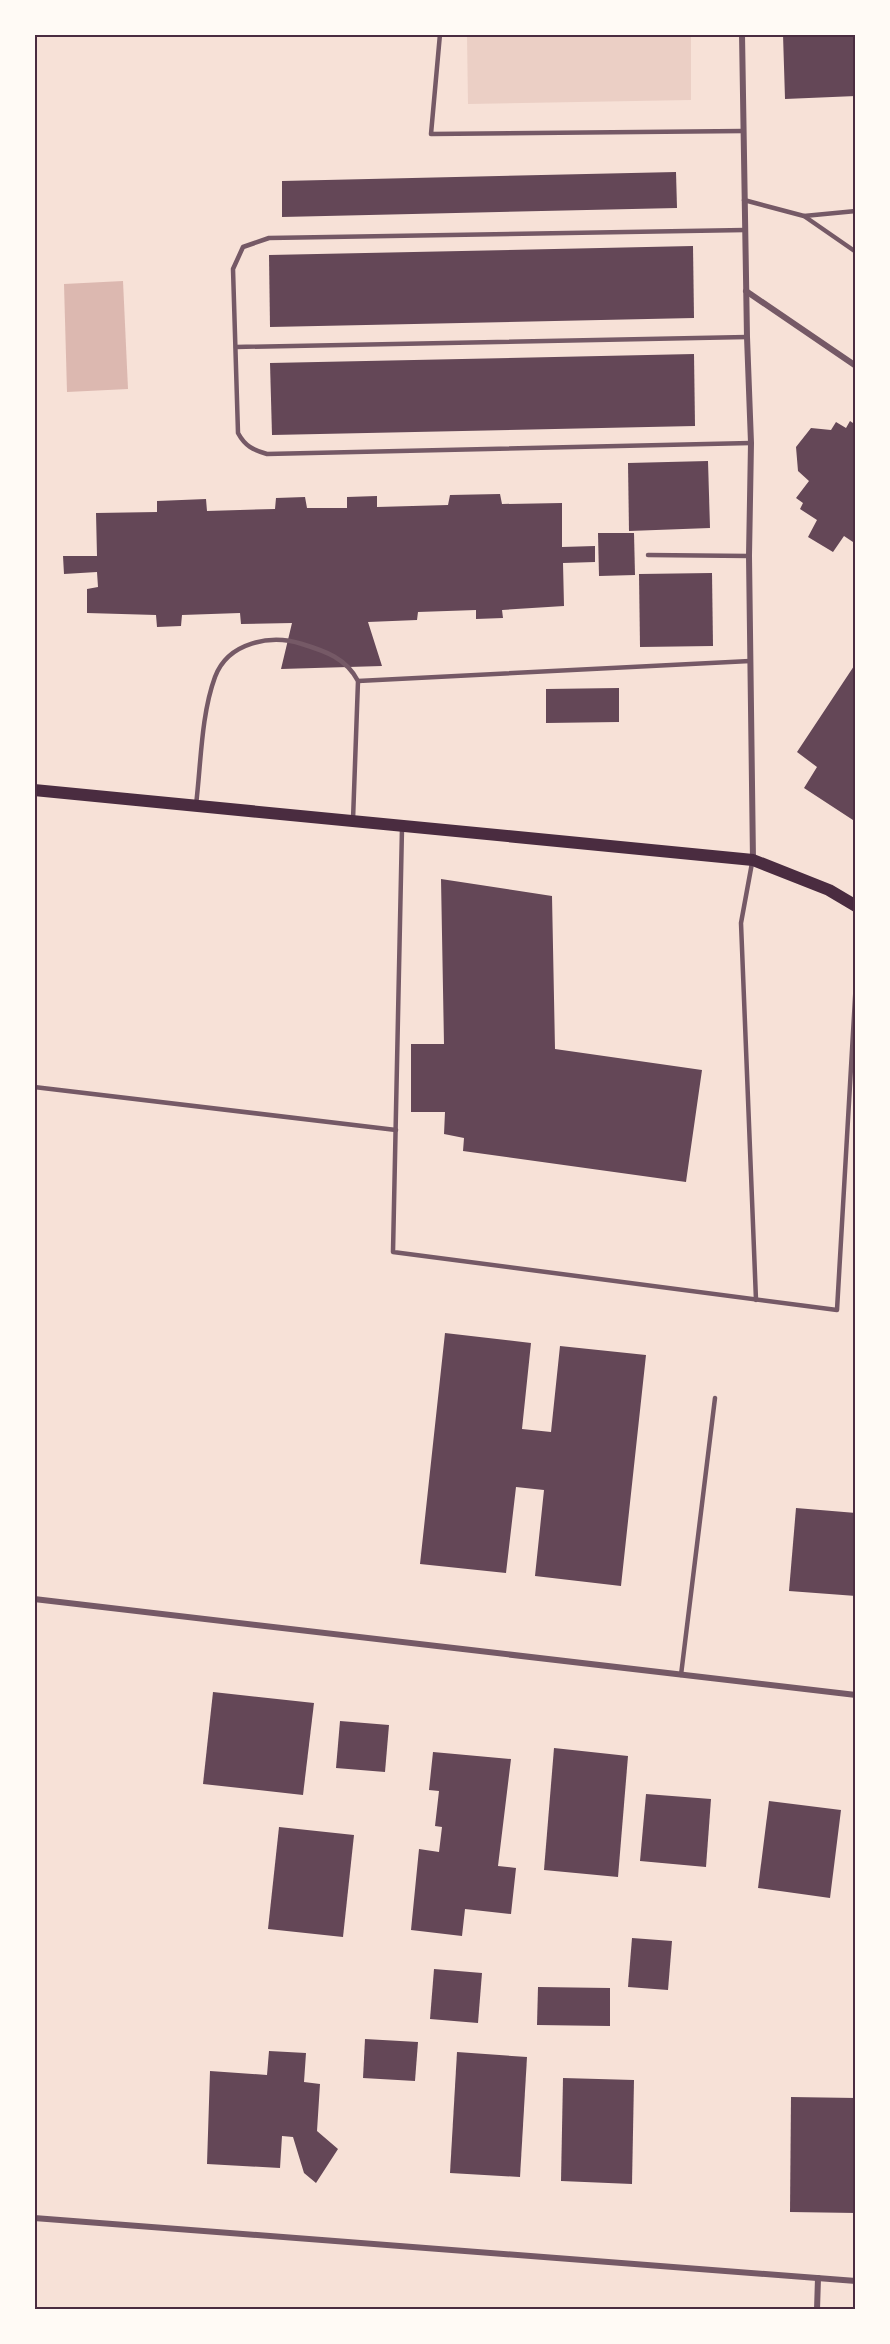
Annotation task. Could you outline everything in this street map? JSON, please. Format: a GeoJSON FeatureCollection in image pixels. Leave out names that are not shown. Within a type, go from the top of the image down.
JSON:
{"type":"FeatureCollection","features":[{"type":"Feature","properties":{"kind":"main road"},"geometry":{"type":"LineString","coordinates":[[34,790],[402,824],[753,860],[829,890],[855,906]]}},
{"type":"Feature","properties":{"kind":"street"},"geometry":{"type":"LineString","coordinates":[[742,34],[751,443],[750,661],[753,860]]}},
{"type":"Feature","properties":{"kind":"street"},"geometry":{"type":"LineString","coordinates":[[746,291],[855,366]]}},
{"type":"Feature","properties":{"kind":"street"},"geometry":{"type":"LineString","coordinates":[[34,1599],[855,1695]]}},
{"type":"Feature","properties":{"kind":"street"},"geometry":{"type":"LineString","coordinates":[[34,2218],[855,2281]]}},
{"type":"Feature","properties":{"kind":"street"},"geometry":{"type":"LineString","coordinates":[[817,2310],[818,2278]]}},
{"type":"Feature","properties":{"kind":"lane"},"geometry":{"type":"LineString","coordinates":[[440,34],[431,135],[743,131]]}},
{"type":"Feature","properties":{"kind":"lane"},"geometry":{"type":"LineString","coordinates":[[744,200],[804,216],[855,252]]}},
{"type":"Feature","properties":{"kind":"lane"},"geometry":{"type":"LineString","coordinates":[[804,216],[855,211]]}},
{"type":"Feature","properties":{"kind":"lane"},"geometry":{"type":"LineString","coordinates":[[745,230],[269,238],[243,247],[233,269],[238,433],[244,444],[254,451],[267,454],[751,443]]}},
{"type":"Feature","properties":{"kind":"lane"},"geometry":{"type":"LineString","coordinates":[[236,347],[747,337]]}},
{"type":"Feature","properties":{"kind":"lane"},"geometry":{"type":"LineString","coordinates":[[648,555],[750,556]]}},
{"type":"Feature","properties":{"kind":"lane"},"geometry":{"type":"LineString","coordinates":[[196,805],[207,706],[216,675],[226,660],[247,644],[288,640],[331,653],[352,670],[358,681],[353,820]]}},
{"type":"Feature","properties":{"kind":"lane"},"geometry":{"type":"LineString","coordinates":[[358,681],[750,661]]}},
{"type":"Feature","properties":{"kind":"lane"},"geometry":{"type":"LineString","coordinates":[[402,824],[393,1252],[837,1310],[855,981]]}},
{"type":"Feature","properties":{"kind":"lane"},"geometry":{"type":"LineString","coordinates":[[753,860],[741,922],[756,1300]]}},
{"type":"Feature","properties":{"kind":"lane"},"geometry":{"type":"LineString","coordinates":[[34,1087],[396,1130]]}},
{"type":"Feature","properties":{"kind":"lane"},"geometry":{"type":"LineString","coordinates":[[681,1675],[715,1398]]}},
{"type":"Feature","properties":{"kind":"shaded area"},"geometry":{"type":"Polygon","coordinates":[[[467,35],[691,35],[691,100],[468,104],[467,35]]]}},
{"type":"Feature","properties":{"kind":"shaded area"},"geometry":{"type":"Polygon","coordinates":[[[123,281],[128,389],[67,392],[64,284],[123,281]]]}},
{"type":"Feature","properties":{"kind":"building"},"geometry":{"type":"Polygon","coordinates":[[[783,34],[856,34],[856,96],[785,99],[783,34]]]}},
{"type":"Feature","properties":{"kind":"building"},"geometry":{"type":"Polygon","coordinates":[[[676,172],[677,208],[282,217],[282,181],[676,172]]]}},
{"type":"Feature","properties":{"kind":"building"},"geometry":{"type":"Polygon","coordinates":[[[693,246],[694,318],[270,327],[269,255],[693,246]]]}},
{"type":"Feature","properties":{"kind":"building"},"geometry":{"type":"Polygon","coordinates":[[[694,354],[695,426],[272,435],[270,363],[694,354]]]}},
{"type":"Feature","properties":{"kind":"building"},"geometry":{"type":"Polygon","coordinates":[[[850,421],[856,425],[856,544],[844,536],[833,552],[808,537],[817,520],[800,509],[803,503],[796,498],[809,481],[798,471],[796,447],[811,428],[831,430],[836,422],[846,428],[850,421]]]}},
{"type":"Feature","properties":{"kind":"building"},"geometry":{"type":"Polygon","coordinates":[[[708,461],[710,528],[629,531],[628,463],[708,461]]]}},
{"type":"Feature","properties":{"kind":"building"},"geometry":{"type":"Polygon","coordinates":[[[500,494],[502,504],[562,503],[562,547],[595,546],[595,562],[563,563],[564,606],[502,610],[503,618],[476,619],[476,610],[418,612],[417,620],[368,622],[382,666],[281,669],[292,623],[241,624],[240,613],[182,615],[181,626],[157,627],[156,615],[87,613],[87,589],[98,587],[97,572],[64,574],[63,556],[97,556],[96,513],[157,512],[157,501],[206,499],[207,511],[275,509],[276,498],[305,497],[307,508],[347,508],[347,497],[377,496],[377,507],[448,505],[450,495],[500,494]]]}},
{"type":"Feature","properties":{"kind":"building"},"geometry":{"type":"Polygon","coordinates":[[[598,533],[634,533],[635,575],[599,576],[598,533]]]}},
{"type":"Feature","properties":{"kind":"building"},"geometry":{"type":"Polygon","coordinates":[[[712,573],[713,646],[640,647],[639,574],[712,573]]]}},
{"type":"Feature","properties":{"kind":"building"},"geometry":{"type":"Polygon","coordinates":[[[856,663],[856,822],[804,788],[817,767],[797,752],[856,663]]]}},
{"type":"Feature","properties":{"kind":"building"},"geometry":{"type":"Polygon","coordinates":[[[619,688],[619,722],[546,723],[546,689],[619,688]]]}},
{"type":"Feature","properties":{"kind":"building"},"geometry":{"type":"Polygon","coordinates":[[[441,879],[552,896],[555,1049],[702,1070],[686,1182],[463,1151],[464,1138],[444,1134],[445,1112],[411,1112],[411,1044],[444,1044],[441,879]]]}},
{"type":"Feature","properties":{"kind":"building"},"geometry":{"type":"Polygon","coordinates":[[[445,1333],[531,1343],[522,1429],[551,1432],[560,1346],[646,1355],[621,1586],[535,1576],[544,1490],[516,1487],[506,1573],[420,1564],[445,1333]]]}},
{"type":"Feature","properties":{"kind":"building"},"geometry":{"type":"Polygon","coordinates":[[[796,1508],[856,1513],[856,1596],[789,1591],[796,1508]]]}},
{"type":"Feature","properties":{"kind":"building"},"geometry":{"type":"Polygon","coordinates":[[[213,1692],[314,1703],[303,1795],[203,1784],[213,1692]]]}},
{"type":"Feature","properties":{"kind":"building"},"geometry":{"type":"Polygon","coordinates":[[[340,1721],[389,1725],[385,1772],[336,1768],[340,1721]]]}},
{"type":"Feature","properties":{"kind":"building"},"geometry":{"type":"Polygon","coordinates":[[[554,1748],[628,1756],[618,1877],[544,1870],[554,1748]]]}},
{"type":"Feature","properties":{"kind":"building"},"geometry":{"type":"Polygon","coordinates":[[[433,1752],[511,1759],[498,1866],[516,1868],[511,1914],[465,1909],[462,1936],[411,1930],[419,1849],[439,1852],[442,1827],[435,1826],[439,1791],[429,1790],[433,1752]]]}},
{"type":"Feature","properties":{"kind":"building"},"geometry":{"type":"Polygon","coordinates":[[[646,1794],[711,1799],[706,1867],[640,1861],[646,1794]]]}},
{"type":"Feature","properties":{"kind":"building"},"geometry":{"type":"Polygon","coordinates":[[[769,1801],[841,1810],[830,1898],[758,1888],[769,1801]]]}},
{"type":"Feature","properties":{"kind":"building"},"geometry":{"type":"Polygon","coordinates":[[[279,1827],[354,1835],[343,1937],[268,1929],[279,1827]]]}},
{"type":"Feature","properties":{"kind":"building"},"geometry":{"type":"Polygon","coordinates":[[[632,1938],[672,1941],[668,1990],[628,1987],[632,1938]]]}},
{"type":"Feature","properties":{"kind":"building"},"geometry":{"type":"Polygon","coordinates":[[[434,1969],[482,1973],[478,2023],[430,2019],[434,1969]]]}},
{"type":"Feature","properties":{"kind":"building"},"geometry":{"type":"Polygon","coordinates":[[[538,1987],[610,1988],[610,2026],[537,2025],[538,1987]]]}},
{"type":"Feature","properties":{"kind":"building"},"geometry":{"type":"Polygon","coordinates":[[[365,2039],[418,2042],[415,2081],[363,2078],[365,2039]]]}},
{"type":"Feature","properties":{"kind":"building"},"geometry":{"type":"Polygon","coordinates":[[[269,2051],[306,2053],[304,2082],[320,2084],[317,2131],[338,2149],[316,2183],[304,2173],[293,2137],[282,2136],[280,2168],[207,2164],[210,2071],[267,2075],[269,2051]]]}},
{"type":"Feature","properties":{"kind":"building"},"geometry":{"type":"Polygon","coordinates":[[[457,2052],[527,2057],[520,2177],[450,2173],[457,2052]]]}},
{"type":"Feature","properties":{"kind":"building"},"geometry":{"type":"Polygon","coordinates":[[[563,2078],[634,2080],[632,2184],[561,2181],[563,2078]]]}},
{"type":"Feature","properties":{"kind":"building"},"geometry":{"type":"Polygon","coordinates":[[[791,2097],[856,2098],[856,2213],[790,2212],[791,2097]]]}}]}
